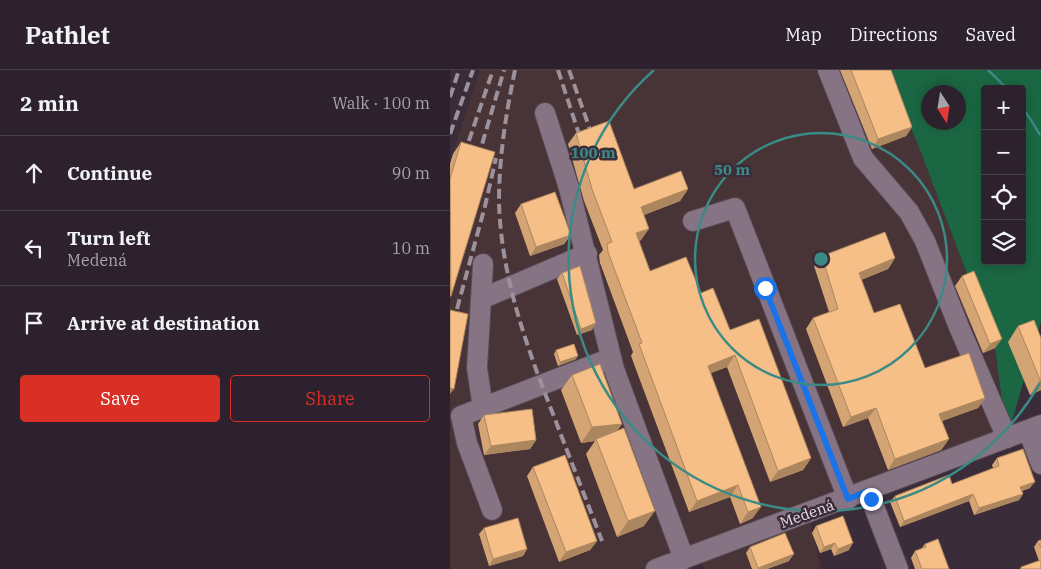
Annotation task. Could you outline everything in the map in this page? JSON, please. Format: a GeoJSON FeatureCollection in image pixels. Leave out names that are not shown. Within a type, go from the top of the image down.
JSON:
{"type":"FeatureCollection","features":[{"type":"Feature","properties":{"kind":"street"},"geometry":{"type":"LineString","coordinates":[[828,70],[863,158],[909,212],[925,241],[959,327],[1007,438]]}},
{"type":"Feature","properties":{"kind":"street"},"geometry":{"type":"LineString","coordinates":[[545,112],[570,188],[611,358],[684,559]]}},
{"type":"Feature","properties":{"kind":"street"},"geometry":{"type":"LineString","coordinates":[[693,221],[735,208],[848,499]]}},
{"type":"Feature","properties":{"kind":"street"},"geometry":{"type":"LineString","coordinates":[[481,299],[586,254]]}},
{"type":"Feature","properties":{"kind":"street"},"geometry":{"type":"LineString","coordinates":[[483,264],[477,368],[483,408]]}},
{"type":"Feature","properties":{"kind":"street"},"geometry":{"type":"LineString","coordinates":[[492,510],[467,443],[461,416],[611,358]]}},
{"type":"Feature","properties":{"kind":"street"},"geometry":{"type":"LineString","coordinates":[[1035,428],[1041,464]]}},
{"type":"Feature","properties":{"kind":"street","name":"Medená"},"geometry":{"type":"LineString","coordinates":[[656,569],[1035,428]]}},
{"type":"Feature","properties":{"kind":"street"},"geometry":{"type":"LineString","coordinates":[[868,491],[898,569]]}},
{"type":"Feature","properties":{"kind":"shaded area"},"geometry":{"type":"Polygon","coordinates":[[[480,70],[884,70],[917,142],[995,348],[1007,438],[808,513],[821,569],[704,569],[698,554],[656,569],[450,569],[450,161],[480,70]]]}},
{"type":"Feature","properties":{"kind":"green space"},"geometry":{"type":"Polygon","coordinates":[[[884,70],[1041,70],[1041,322],[1007,438],[995,348],[917,142],[884,70]]]}},
{"type":"Feature","properties":{"kind":"building"},"geometry":{"type":"Polygon","coordinates":[[[851,70],[891,70],[912,127],[878,139],[851,70]]]}},
{"type":"Feature","properties":{"kind":"building"},"geometry":{"type":"Polygon","coordinates":[[[609,121],[634,189],[681,171],[688,189],[641,207],[649,229],[636,233],[650,271],[686,257],[701,293],[713,288],[730,330],[759,319],[811,458],[778,471],[735,355],[708,366],[761,507],[748,512],[738,485],[697,501],[639,344],[642,343],[608,252],[607,244],[612,242],[592,189],[576,133],[609,121]]]}},
{"type":"Feature","properties":{"kind":"building"},"geometry":{"type":"Polygon","coordinates":[[[461,142],[495,152],[451,296],[450,179],[461,142]]]}},
{"type":"Feature","properties":{"kind":"building"},"geometry":{"type":"Polygon","coordinates":[[[555,192],[571,235],[536,247],[521,204],[555,192]]]}},
{"type":"Feature","properties":{"kind":"building"},"geometry":{"type":"Polygon","coordinates":[[[885,232],[895,258],[859,273],[874,313],[900,304],[925,368],[969,353],[985,398],[939,414],[949,439],[895,459],[876,408],[851,417],[813,318],[838,309],[822,256],[885,232]]]}},
{"type":"Feature","properties":{"kind":"building"},"geometry":{"type":"Polygon","coordinates":[[[580,266],[596,323],[581,329],[562,273],[580,266]]]}},
{"type":"Feature","properties":{"kind":"building"},"geometry":{"type":"Polygon","coordinates":[[[974,271],[1002,339],[990,344],[962,276],[974,271]]]}},
{"type":"Feature","properties":{"kind":"building"},"geometry":{"type":"Polygon","coordinates":[[[450,310],[468,314],[454,389],[450,388],[450,310]]]}},
{"type":"Feature","properties":{"kind":"building"},"geometry":{"type":"Polygon","coordinates":[[[1034,320],[1041,338],[1040,380],[1018,326],[1034,320]]]}},
{"type":"Feature","properties":{"kind":"building"},"geometry":{"type":"Polygon","coordinates":[[[574,344],[578,356],[560,362],[556,350],[574,344]]]}},
{"type":"Feature","properties":{"kind":"building"},"geometry":{"type":"Polygon","coordinates":[[[600,364],[622,424],[592,427],[572,375],[600,364]]]}},
{"type":"Feature","properties":{"kind":"building"},"geometry":{"type":"Polygon","coordinates":[[[532,409],[536,440],[491,446],[484,415],[532,409]]]}},
{"type":"Feature","properties":{"kind":"building"},"geometry":{"type":"Polygon","coordinates":[[[624,428],[655,511],[628,521],[596,439],[624,428]]]}},
{"type":"Feature","properties":{"kind":"building"},"geometry":{"type":"Polygon","coordinates":[[[1023,449],[1035,482],[1020,487],[1023,494],[979,508],[973,494],[904,521],[895,496],[949,475],[952,484],[999,466],[997,458],[1023,449]]]}},
{"type":"Feature","properties":{"kind":"building"},"geometry":{"type":"Polygon","coordinates":[[[565,455],[597,541],[566,552],[533,467],[565,455]]]}},
{"type":"Feature","properties":{"kind":"building"},"geometry":{"type":"Polygon","coordinates":[[[843,516],[853,543],[838,549],[835,543],[824,547],[816,526],[843,516]]]}},
{"type":"Feature","properties":{"kind":"building"},"geometry":{"type":"Polygon","coordinates":[[[518,518],[527,549],[493,559],[484,528],[518,518]]]}},
{"type":"Feature","properties":{"kind":"building"},"geometry":{"type":"Polygon","coordinates":[[[785,533],[794,554],[758,568],[750,547],[785,533]]]}},
{"type":"Feature","properties":{"kind":"building"},"geometry":{"type":"Polygon","coordinates":[[[938,539],[949,569],[922,569],[915,551],[926,547],[925,544],[938,539]]]}},
{"type":"Feature","properties":{"kind":"building"},"geometry":{"type":"Polygon","coordinates":[[[1041,560],[1041,569],[1022,569],[1021,567],[1041,560]]]}},
{"type":"Feature","properties":{"kind":"railway"},"geometry":{"type":"LineString","coordinates":[[450,97],[459,70]]}},
{"type":"Feature","properties":{"kind":"railway"},"geometry":{"type":"LineString","coordinates":[[450,134],[473,70]]}},
{"type":"Feature","properties":{"kind":"railway"},"geometry":{"type":"LineString","coordinates":[[464,155],[493,70]]}},
{"type":"Feature","properties":{"kind":"railway"},"geometry":{"type":"LineString","coordinates":[[478,158],[504,70]]}},
{"type":"Feature","properties":{"kind":"railway"},"geometry":{"type":"LineString","coordinates":[[515,70],[500,168],[499,202],[504,257],[517,310],[533,362],[602,541]]}},
{"type":"Feature","properties":{"kind":"railway"},"geometry":{"type":"LineString","coordinates":[[558,70],[581,140]]}},
{"type":"Feature","properties":{"kind":"railway"},"geometry":{"type":"LineString","coordinates":[[569,70],[592,135]]}},
{"type":"Feature","properties":{"kind":"railway"},"geometry":{"type":"LineString","coordinates":[[457,309],[496,158]]}},
{"type":"Feature","properties":{"kind":"route"},"geometry":{"type":"LineString","coordinates":[[765,288],[848,499],[868,491],[871,499]]}}]}
